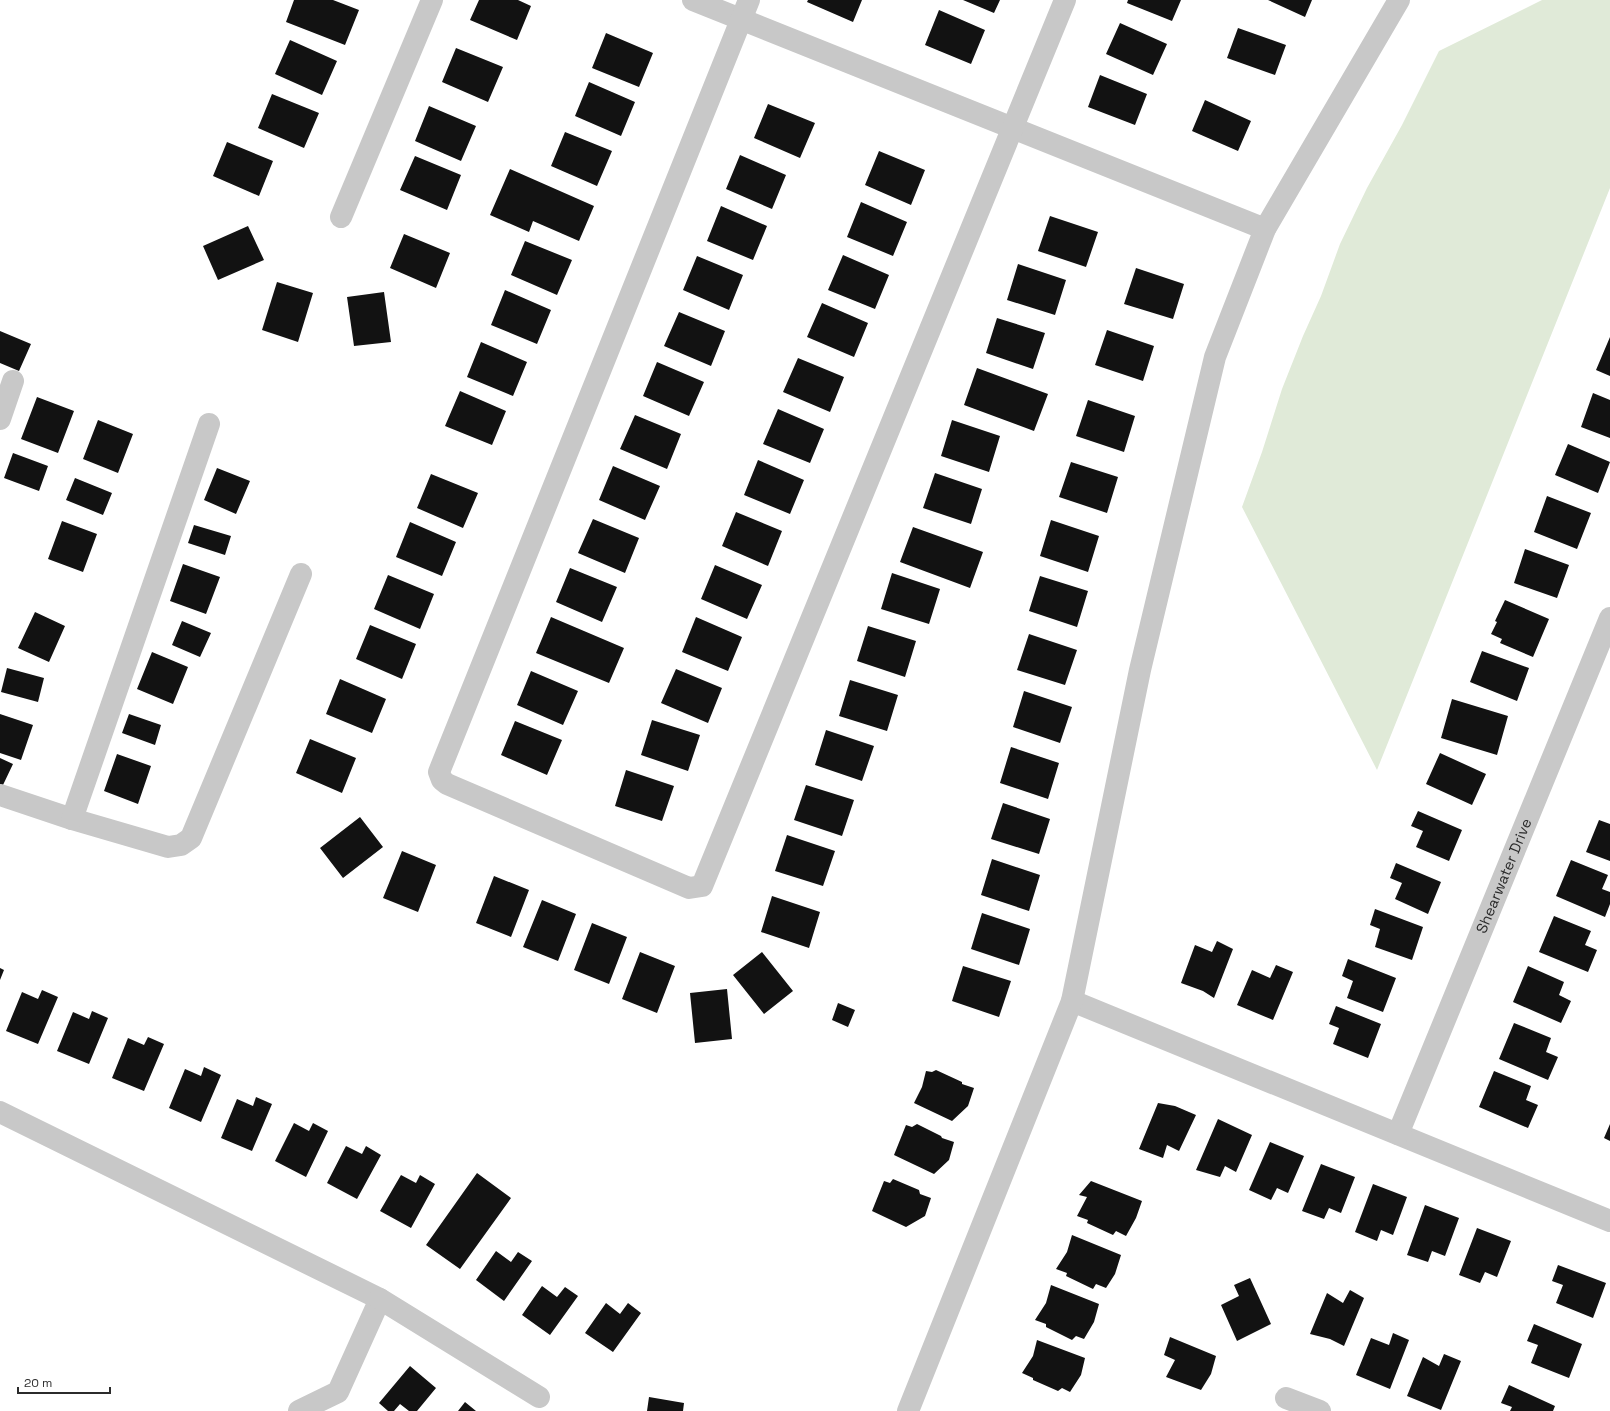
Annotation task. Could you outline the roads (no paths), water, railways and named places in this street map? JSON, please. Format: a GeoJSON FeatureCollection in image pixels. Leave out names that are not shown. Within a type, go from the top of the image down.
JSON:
{"type":"FeatureCollection","features":[{"type":"Feature","properties":{"kind":"street"},"geometry":{"type":"LineString","coordinates":[[341,217],[432,0]]}},
{"type":"Feature","properties":{"kind":"street"},"geometry":{"type":"LineString","coordinates":[[693,0],[746,10],[1012,128],[1265,229]]}},
{"type":"Feature","properties":{"kind":"street"},"geometry":{"type":"LineString","coordinates":[[746,10],[439,772],[442,780],[447,784],[689,888],[702,886],[1065,0]]}},
{"type":"Feature","properties":{"kind":"street"},"geometry":{"type":"LineString","coordinates":[[908,1411],[1072,1001],[1140,670],[1215,357],[1265,229],[1399,0]]}},
{"type":"Feature","properties":{"kind":"street"},"geometry":{"type":"LineString","coordinates":[[0,419],[13,381]]}},
{"type":"Feature","properties":{"kind":"street"},"geometry":{"type":"LineString","coordinates":[[72,819],[209,424]]}},
{"type":"Feature","properties":{"kind":"street"},"geometry":{"type":"LineString","coordinates":[[0,795],[72,819],[168,847],[181,845],[191,838],[301,574]]}},
{"type":"Feature","properties":{"kind":"street","name":"Shearwater Drive"},"geometry":{"type":"LineString","coordinates":[[1398,1134],[1610,618]]}},
{"type":"Feature","properties":{"kind":"street"},"geometry":{"type":"LineString","coordinates":[[1072,1001],[1610,1221]]}},
{"type":"Feature","properties":{"kind":"street"},"geometry":{"type":"LineString","coordinates":[[0,1112],[380,1299],[539,1397]]}},
{"type":"Feature","properties":{"kind":"street"},"geometry":{"type":"LineString","coordinates":[[299,1411],[338,1392],[380,1299]]}},
{"type":"Feature","properties":{"kind":"street"},"geometry":{"type":"LineString","coordinates":[[1286,1398],[1320,1411]]}}]}
